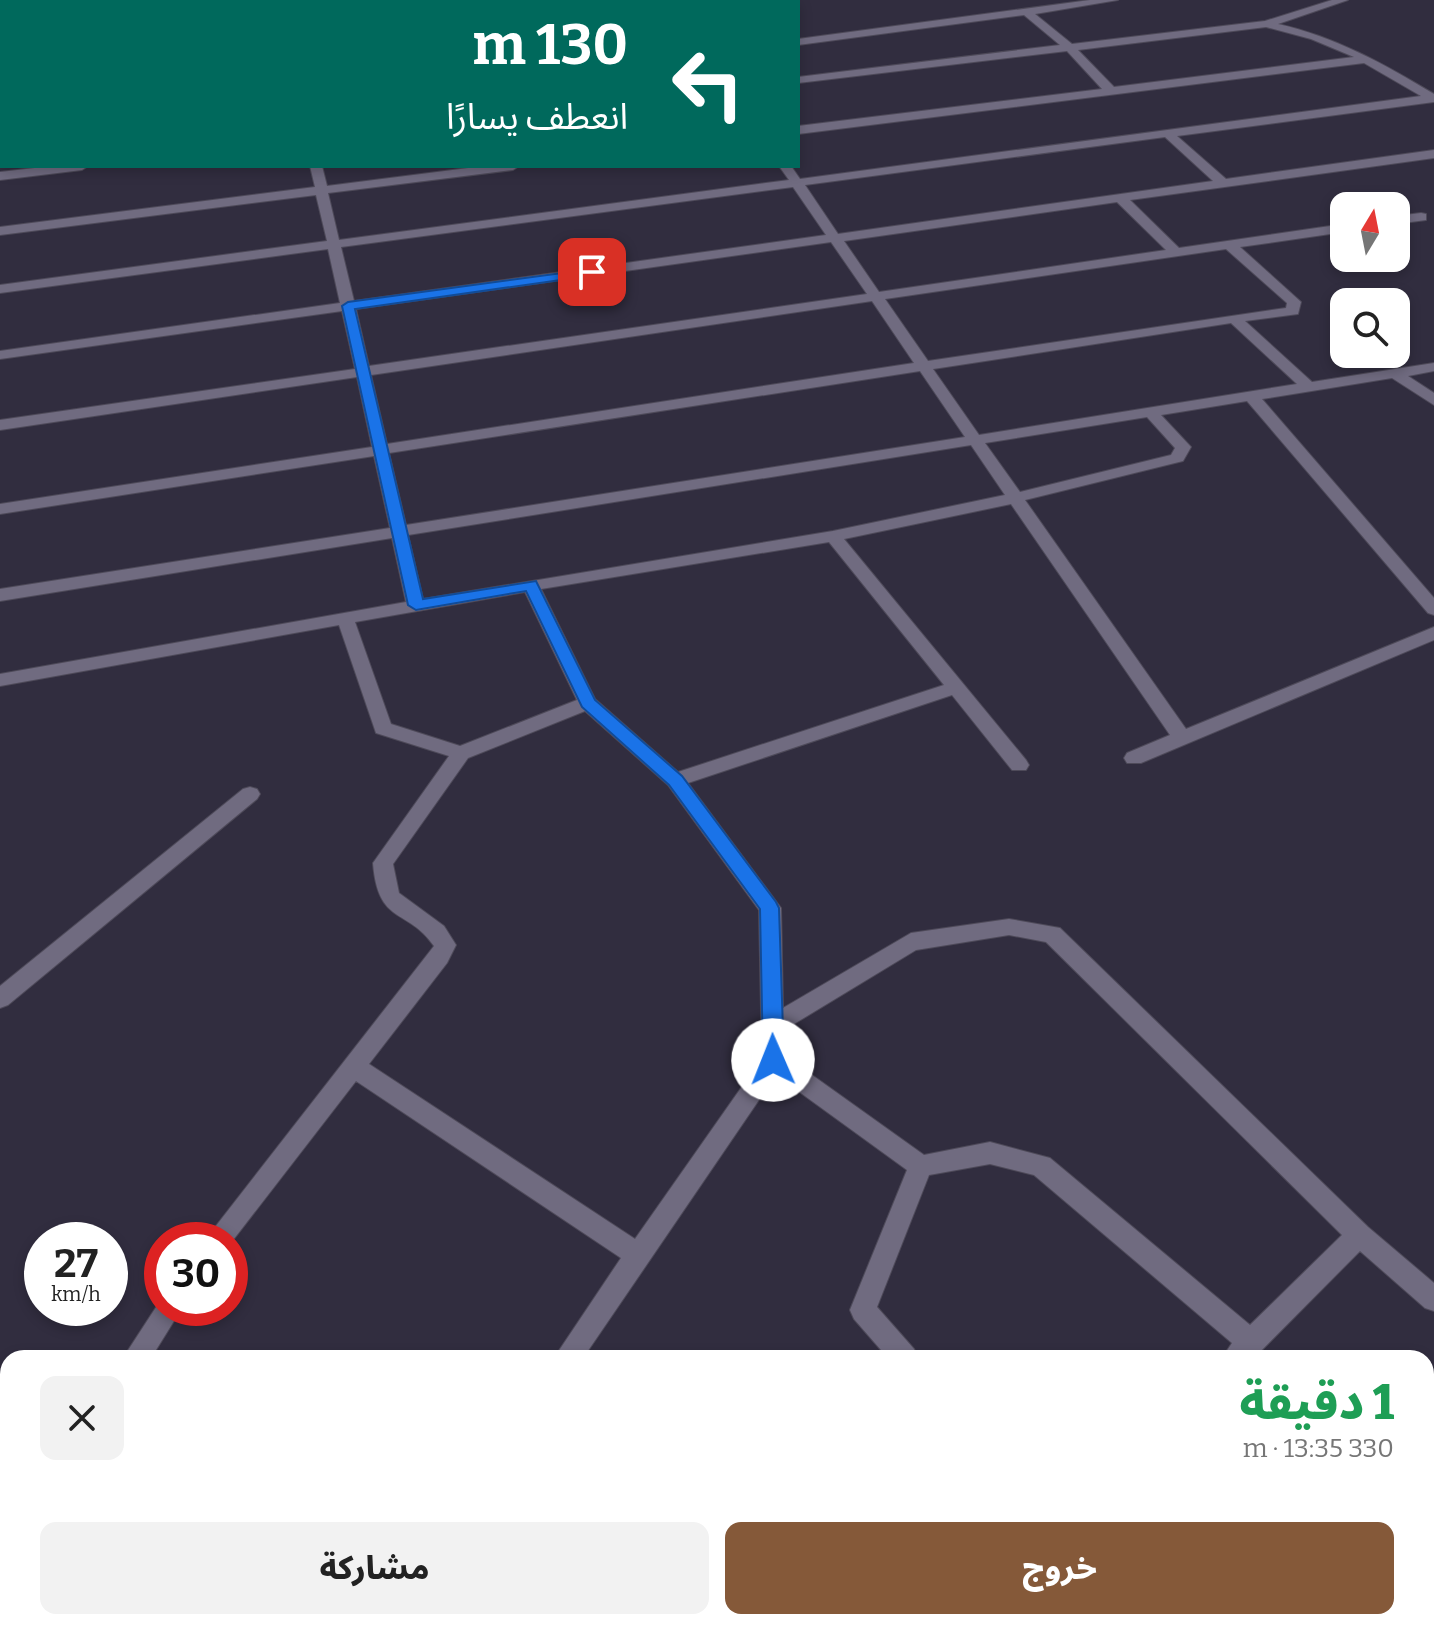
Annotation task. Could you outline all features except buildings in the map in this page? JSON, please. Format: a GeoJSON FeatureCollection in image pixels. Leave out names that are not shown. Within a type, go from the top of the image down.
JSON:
{"type":"FeatureCollection","features":[{"type":"Feature","properties":{"kind":"street"},"geometry":{"type":"LineString","coordinates":[[800,42],[1113,0]]}},
{"type":"Feature","properties":{"kind":"street"},"geometry":{"type":"LineString","coordinates":[[800,80],[1266,24],[1324,2],[1343,0]]}},
{"type":"Feature","properties":{"kind":"street"},"geometry":{"type":"LineString","coordinates":[[1028,13],[1069,47],[1111,91]]}},
{"type":"Feature","properties":{"kind":"street"},"geometry":{"type":"LineString","coordinates":[[1266,24],[1308,32],[1368,59],[1433,99]]}},
{"type":"Feature","properties":{"kind":"street"},"geometry":{"type":"LineString","coordinates":[[800,130],[1368,59]]}},
{"type":"Feature","properties":{"kind":"street"},"geometry":{"type":"LineString","coordinates":[[0,289],[1433,99]]}},
{"type":"Feature","properties":{"kind":"street"},"geometry":{"type":"LineString","coordinates":[[1167,133],[1224,184]]}},
{"type":"Feature","properties":{"kind":"street"},"geometry":{"type":"LineString","coordinates":[[0,355],[1434,154]]}},
{"type":"Feature","properties":{"kind":"street"},"geometry":{"type":"LineString","coordinates":[[0,176],[66,168]]}},
{"type":"Feature","properties":{"kind":"street"},"geometry":{"type":"LineString","coordinates":[[316,168],[416,605]]}},
{"type":"Feature","properties":{"kind":"street"},"geometry":{"type":"LineString","coordinates":[[0,231],[497,168]]}},
{"type":"Feature","properties":{"kind":"street"},"geometry":{"type":"LineString","coordinates":[[786,168],[1182,738]]}},
{"type":"Feature","properties":{"kind":"street"},"geometry":{"type":"LineString","coordinates":[[1121,199],[1175,252]]}},
{"type":"Feature","properties":{"kind":"street"},"geometry":{"type":"LineString","coordinates":[[1410,218],[1421,217]]}},
{"type":"Feature","properties":{"kind":"street"},"geometry":{"type":"LineString","coordinates":[[0,425],[1330,230]]}},
{"type":"Feature","properties":{"kind":"street"},"geometry":{"type":"LineString","coordinates":[[0,509],[1293,311],[1294,302],[1228,244]]}},
{"type":"Feature","properties":{"kind":"street"},"geometry":{"type":"LineString","coordinates":[[1234,318],[1309,387]]}},
{"type":"Feature","properties":{"kind":"street"},"geometry":{"type":"LineString","coordinates":[[0,595],[1434,367]]}},
{"type":"Feature","properties":{"kind":"street"},"geometry":{"type":"LineString","coordinates":[[1394,373],[1434,400]]}},
{"type":"Feature","properties":{"kind":"street"},"geometry":{"type":"LineString","coordinates":[[1251,396],[1434,609]]}},
{"type":"Feature","properties":{"kind":"street"},"geometry":{"type":"LineString","coordinates":[[0,680],[531,585],[833,536],[1015,498],[1177,458],[1183,447],[1150,412]]}},
{"type":"Feature","properties":{"kind":"street"},"geometry":{"type":"LineString","coordinates":[[833,536],[1019,765]]}},
{"type":"Feature","properties":{"kind":"street"},"geometry":{"type":"LineString","coordinates":[[531,585],[588,703],[675,780],[770,908],[773,1060],[573,1350]]}},
{"type":"Feature","properties":{"kind":"street"},"geometry":{"type":"LineString","coordinates":[[345,618],[383,728],[461,753]]}},
{"type":"Feature","properties":{"kind":"street"},"geometry":{"type":"LineString","coordinates":[[1134,758],[1434,633]]}},
{"type":"Feature","properties":{"kind":"street"},"geometry":{"type":"LineString","coordinates":[[675,780],[957,687]]}},
{"type":"Feature","properties":{"kind":"street"},"geometry":{"type":"LineString","coordinates":[[232,1222],[439,957],[445,945],[437,929],[394,906],[383,884],[383,863],[461,753],[588,703]]}},
{"type":"Feature","properties":{"kind":"street"},"geometry":{"type":"LineString","coordinates":[[0,999],[250,794]]}},
{"type":"Feature","properties":{"kind":"street"},"geometry":{"type":"LineString","coordinates":[[772,1026],[911,942],[1009,927],[1052,934],[1359,1235],[1434,1299]]}},
{"type":"Feature","properties":{"kind":"street"},"geometry":{"type":"LineString","coordinates":[[773,1060],[921,1166],[990,1153],[1041,1166],[1243,1350],[1359,1235]]}},
{"type":"Feature","properties":{"kind":"street"},"geometry":{"type":"LineString","coordinates":[[354,1067],[638,1255]]}},
{"type":"Feature","properties":{"kind":"street"},"geometry":{"type":"LineString","coordinates":[[898,1350],[863,1310],[921,1166]]}},
{"type":"Feature","properties":{"kind":"street"},"geometry":{"type":"LineString","coordinates":[[141,1350],[157,1326]]}},
{"type":"Feature","properties":{"kind":"route"},"geometry":{"type":"LineString","coordinates":[[592,272],[348,306],[416,605],[531,585],[588,703],[675,780],[770,908],[773,1060]]}}]}
